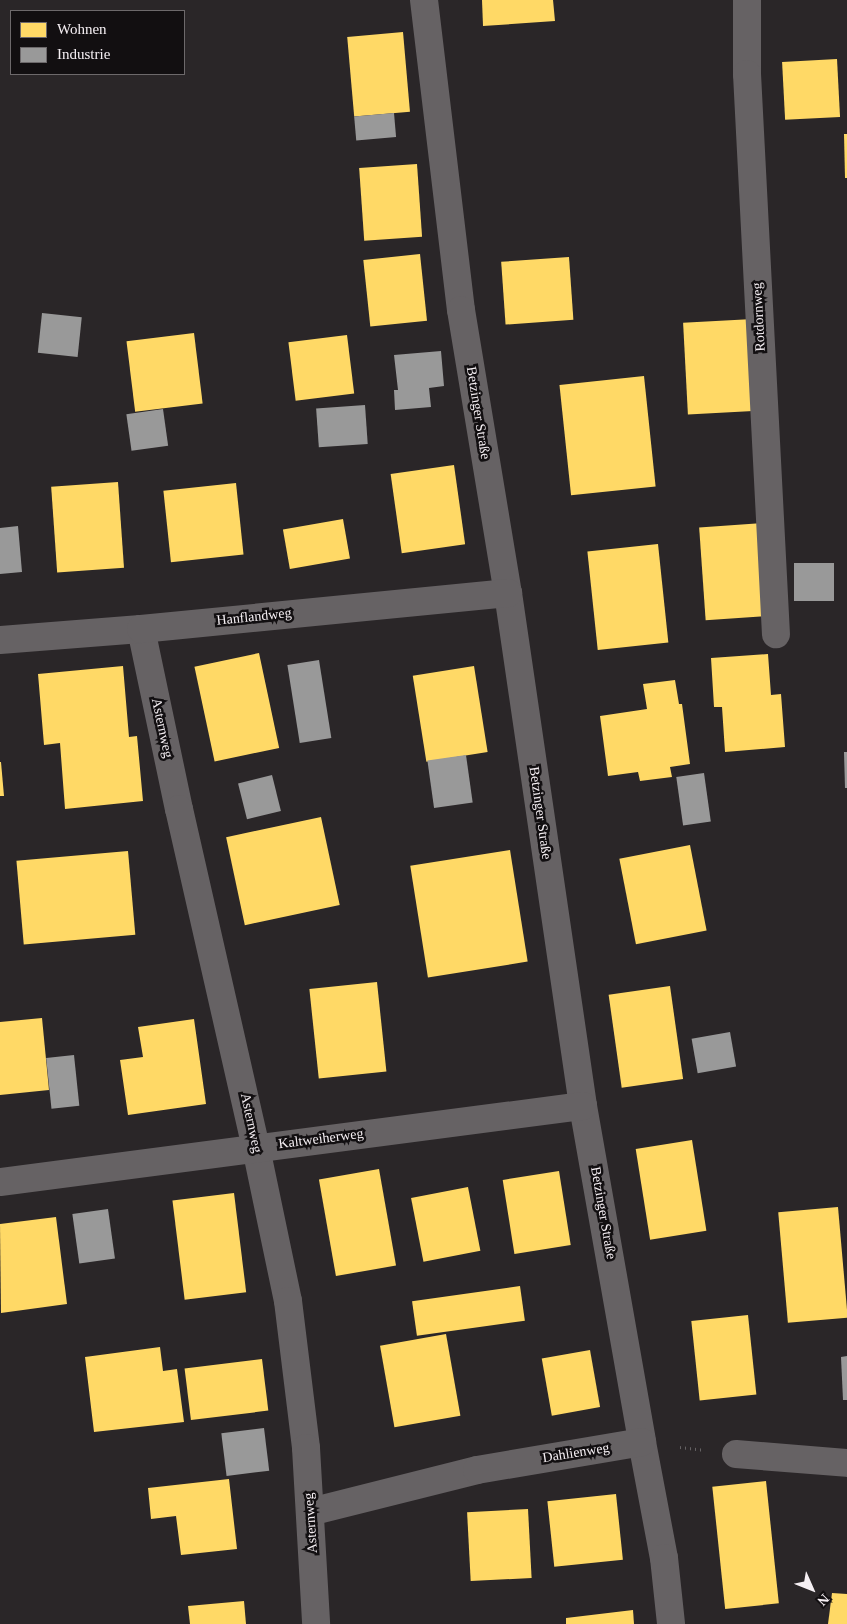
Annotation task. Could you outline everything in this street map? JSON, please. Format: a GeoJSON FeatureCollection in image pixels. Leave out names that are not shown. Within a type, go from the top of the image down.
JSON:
{"type":"FeatureCollection","features":[{"type":"Feature","properties":{"kind":"street","name":"Betzinger Straße"},"geometry":{"type":"LineString","coordinates":[[424,0],[461,310],[508,593],[583,1106],[664,1558],[671,1624]]}},
{"type":"Feature","properties":{"kind":"street","name":"Rotdornweg"},"geometry":{"type":"LineString","coordinates":[[747,0],[747,74],[776,634]]}},
{"type":"Feature","properties":{"kind":"street","name":"Hanflandweg"},"geometry":{"type":"LineString","coordinates":[[0,640],[141,629],[508,593]]}},
{"type":"Feature","properties":{"kind":"street","name":"Asternweg"},"geometry":{"type":"LineString","coordinates":[[141,629],[179,809],[256,1148],[289,1310],[299,1382],[310,1512],[316,1624]]}},
{"type":"Feature","properties":{"kind":"street","name":"Kaltweiherweg"},"geometry":{"type":"LineString","coordinates":[[0,1182],[583,1106]]}},
{"type":"Feature","properties":{"kind":"street","name":"Dahlienweg"},"geometry":{"type":"LineString","coordinates":[[310,1512],[477,1470],[642,1442]]}},
{"type":"Feature","properties":{"kind":"street"},"geometry":{"type":"LineString","coordinates":[[736,1454],[847,1463]]}},
{"type":"Feature","properties":{"kind":"path"},"geometry":{"type":"LineString","coordinates":[[642,1442],[736,1454]]}},
{"type":"Feature","properties":{"kind":"building: Wohnen"},"geometry":{"type":"Polygon","coordinates":[[[482,0],[553,0],[555,21],[483,26],[482,0]]]}},
{"type":"Feature","properties":{"kind":"building: Wohnen"},"geometry":{"type":"Polygon","coordinates":[[[403,32],[410,112],[354,117],[347,37],[403,32]]]}},
{"type":"Feature","properties":{"kind":"building: Wohnen"},"geometry":{"type":"Polygon","coordinates":[[[837,59],[840,117],[785,120],[782,62],[837,59]]]}},
{"type":"Feature","properties":{"kind":"building: Wohnen"},"geometry":{"type":"Polygon","coordinates":[[[844,134],[847,134],[847,178],[845,178],[844,134]]]}},
{"type":"Feature","properties":{"kind":"building: Wohnen"},"geometry":{"type":"Polygon","coordinates":[[[417,164],[422,237],[364,241],[359,168],[417,164]]]}},
{"type":"Feature","properties":{"kind":"building: Wohnen"},"geometry":{"type":"Polygon","coordinates":[[[420,254],[427,321],[370,327],[363,260],[420,254]]]}},
{"type":"Feature","properties":{"kind":"building: Wohnen"},"geometry":{"type":"Polygon","coordinates":[[[569,257],[573,320],[506,325],[501,262],[569,257]]]}},
{"type":"Feature","properties":{"kind":"building: Wohnen"},"geometry":{"type":"Polygon","coordinates":[[[753,319],[758,411],[688,415],[683,323],[753,319]]]}},
{"type":"Feature","properties":{"kind":"building: Wohnen"},"geometry":{"type":"Polygon","coordinates":[[[194,333],[203,403],[135,412],[127,341],[194,333]]]}},
{"type":"Feature","properties":{"kind":"building: Wohnen"},"geometry":{"type":"Polygon","coordinates":[[[347,335],[354,394],[296,401],[288,342],[347,335]]]}},
{"type":"Feature","properties":{"kind":"building: Wohnen"},"geometry":{"type":"Polygon","coordinates":[[[644,376],[656,486],[571,495],[559,385],[644,376]]]}},
{"type":"Feature","properties":{"kind":"building: Wohnen"},"geometry":{"type":"Polygon","coordinates":[[[454,465],[465,544],[402,553],[391,474],[454,465]]]}},
{"type":"Feature","properties":{"kind":"building: Wohnen"},"geometry":{"type":"Polygon","coordinates":[[[118,482],[124,568],[57,572],[51,487],[118,482]]]}},
{"type":"Feature","properties":{"kind":"building: Wohnen"},"geometry":{"type":"Polygon","coordinates":[[[236,483],[244,555],[171,562],[163,491],[236,483]]]}},
{"type":"Feature","properties":{"kind":"building: Wohnen"},"geometry":{"type":"Polygon","coordinates":[[[343,519],[350,558],[290,569],[283,530],[343,519]]]}},
{"type":"Feature","properties":{"kind":"building: Wohnen"},"geometry":{"type":"Polygon","coordinates":[[[763,523],[769,616],[706,620],[699,527],[763,523]]]}},
{"type":"Feature","properties":{"kind":"building: Wohnen"},"geometry":{"type":"Polygon","coordinates":[[[658,544],[668,642],[598,650],[587,551],[658,544]]]}},
{"type":"Feature","properties":{"kind":"building: Wohnen"},"geometry":{"type":"Polygon","coordinates":[[[259,653],[279,748],[215,762],[194,667],[259,653]]]}},
{"type":"Feature","properties":{"kind":"building: Wohnen"},"geometry":{"type":"Polygon","coordinates":[[[768,654],[771,695],[781,694],[785,747],[725,752],[722,707],[714,707],[711,658],[768,654]]]}},
{"type":"Feature","properties":{"kind":"building: Wohnen"},"geometry":{"type":"Polygon","coordinates":[[[123,666],[129,737],[137,736],[143,801],[65,809],[60,743],[44,745],[38,674],[123,666]]]}},
{"type":"Feature","properties":{"kind":"building: Wohnen"},"geometry":{"type":"Polygon","coordinates":[[[474,666],[488,752],[426,762],[413,676],[474,666]]]}},
{"type":"Feature","properties":{"kind":"building: Wohnen"},"geometry":{"type":"Polygon","coordinates":[[[675,680],[679,704],[682,704],[690,764],[670,767],[672,777],[640,781],[638,772],[608,776],[600,716],[647,709],[643,684],[675,680]]]}},
{"type":"Feature","properties":{"kind":"building: Wohnen"},"geometry":{"type":"Polygon","coordinates":[[[1,762],[4,796],[0,796],[1,762]]]}},
{"type":"Feature","properties":{"kind":"building: Wohnen"},"geometry":{"type":"Polygon","coordinates":[[[321,817],[340,905],[245,925],[226,837],[321,817]]]}},
{"type":"Feature","properties":{"kind":"building: Wohnen"},"geometry":{"type":"Polygon","coordinates":[[[690,845],[707,930],[636,944],[619,859],[690,845]]]}},
{"type":"Feature","properties":{"kind":"building: Wohnen"},"geometry":{"type":"Polygon","coordinates":[[[510,850],[528,962],[428,977],[410,866],[510,850]]]}},
{"type":"Feature","properties":{"kind":"building: Wohnen"},"geometry":{"type":"Polygon","coordinates":[[[128,851],[135,935],[24,944],[16,861],[128,851]]]}},
{"type":"Feature","properties":{"kind":"building: Wohnen"},"geometry":{"type":"Polygon","coordinates":[[[377,982],[386,1072],[319,1079],[309,989],[377,982]]]}},
{"type":"Feature","properties":{"kind":"building: Wohnen"},"geometry":{"type":"Polygon","coordinates":[[[670,986],[683,1079],[622,1088],[609,995],[670,986]]]}},
{"type":"Feature","properties":{"kind":"building: Wohnen"},"geometry":{"type":"Polygon","coordinates":[[[42,1018],[49,1090],[0,1095],[0,1022],[42,1018]]]}},
{"type":"Feature","properties":{"kind":"building: Wohnen"},"geometry":{"type":"Polygon","coordinates":[[[194,1019],[206,1104],[128,1115],[120,1060],[143,1057],[138,1027],[194,1019]]]}},
{"type":"Feature","properties":{"kind":"building: Wohnen"},"geometry":{"type":"Polygon","coordinates":[[[692,1140],[706,1231],[650,1240],[636,1149],[692,1140]]]}},
{"type":"Feature","properties":{"kind":"building: Wohnen"},"geometry":{"type":"Polygon","coordinates":[[[379,1169],[396,1266],[336,1276],[319,1180],[379,1169]]]}},
{"type":"Feature","properties":{"kind":"building: Wohnen"},"geometry":{"type":"Polygon","coordinates":[[[559,1171],[571,1245],[514,1254],[503,1180],[559,1171]]]}},
{"type":"Feature","properties":{"kind":"building: Wohnen"},"geometry":{"type":"Polygon","coordinates":[[[468,1187],[480,1251],[423,1262],[411,1198],[468,1187]]]}},
{"type":"Feature","properties":{"kind":"building: Wohnen"},"geometry":{"type":"Polygon","coordinates":[[[234,1193],[246,1292],[185,1300],[172,1201],[234,1193]]]}},
{"type":"Feature","properties":{"kind":"building: Wohnen"},"geometry":{"type":"Polygon","coordinates":[[[838,1207],[847,1318],[788,1323],[778,1212],[838,1207]]]}},
{"type":"Feature","properties":{"kind":"building: Wohnen"},"geometry":{"type":"Polygon","coordinates":[[[56,1217],[67,1304],[1,1313],[0,1224],[56,1217]]]}},
{"type":"Feature","properties":{"kind":"building: Wohnen"},"geometry":{"type":"Polygon","coordinates":[[[520,1286],[525,1321],[417,1336],[412,1301],[520,1286]]]}},
{"type":"Feature","properties":{"kind":"building: Wohnen"},"geometry":{"type":"Polygon","coordinates":[[[748,1315],[756,1395],[700,1401],[691,1321],[748,1315]]]}},
{"type":"Feature","properties":{"kind":"building: Wohnen"},"geometry":{"type":"Polygon","coordinates":[[[446,1334],[460,1416],[394,1427],[380,1346],[446,1334]]]}},
{"type":"Feature","properties":{"kind":"building: Wohnen"},"geometry":{"type":"Polygon","coordinates":[[[160,1347],[163,1371],[177,1369],[184,1422],[94,1432],[85,1357],[160,1347]]]}},
{"type":"Feature","properties":{"kind":"building: Wohnen"},"geometry":{"type":"Polygon","coordinates":[[[590,1350],[600,1407],[552,1416],[542,1359],[590,1350]]]}},
{"type":"Feature","properties":{"kind":"building: Wohnen"},"geometry":{"type":"Polygon","coordinates":[[[262,1359],[268,1411],[191,1420],[185,1369],[262,1359]]]}},
{"type":"Feature","properties":{"kind":"building: Wohnen"},"geometry":{"type":"Polygon","coordinates":[[[229,1479],[237,1549],[181,1555],[176,1516],[151,1519],[148,1488],[229,1479]]]}},
{"type":"Feature","properties":{"kind":"building: Wohnen"},"geometry":{"type":"Polygon","coordinates":[[[766,1481],[779,1603],[725,1609],[712,1487],[766,1481]]]}},
{"type":"Feature","properties":{"kind":"building: Wohnen"},"geometry":{"type":"Polygon","coordinates":[[[616,1494],[623,1560],[554,1567],[547,1501],[616,1494]]]}},
{"type":"Feature","properties":{"kind":"building: Wohnen"},"geometry":{"type":"Polygon","coordinates":[[[528,1509],[532,1578],[471,1581],[467,1512],[528,1509]]]}},
{"type":"Feature","properties":{"kind":"building: Wohnen"},"geometry":{"type":"Polygon","coordinates":[[[832,1593],[847,1594],[847,1624],[828,1624],[832,1593]]]}},
{"type":"Feature","properties":{"kind":"building: Wohnen"},"geometry":{"type":"Polygon","coordinates":[[[244,1601],[246,1624],[190,1624],[188,1606],[244,1601]]]}},
{"type":"Feature","properties":{"kind":"building: Wohnen"},"geometry":{"type":"Polygon","coordinates":[[[633,1610],[634,1624],[566,1624],[566,1618],[633,1610]]]}},
{"type":"Feature","properties":{"kind":"building: Industrie"},"geometry":{"type":"Polygon","coordinates":[[[394,113],[396,137],[356,140],[354,116],[394,113]]]}},
{"type":"Feature","properties":{"kind":"building: Industrie"},"geometry":{"type":"Polygon","coordinates":[[[42,313],[82,317],[78,357],[38,353],[42,313]]]}},
{"type":"Feature","properties":{"kind":"building: Industrie"},"geometry":{"type":"Polygon","coordinates":[[[441,351],[444,386],[429,388],[431,407],[395,410],[394,390],[398,390],[394,355],[441,351]]]}},
{"type":"Feature","properties":{"kind":"building: Industrie"},"geometry":{"type":"Polygon","coordinates":[[[365,405],[368,444],[319,447],[316,408],[365,405]]]}},
{"type":"Feature","properties":{"kind":"building: Industrie"},"geometry":{"type":"Polygon","coordinates":[[[163,409],[168,446],[132,451],[126,414],[163,409]]]}},
{"type":"Feature","properties":{"kind":"building: Industrie"},"geometry":{"type":"Polygon","coordinates":[[[18,526],[22,572],[0,574],[0,528],[18,526]]]}},
{"type":"Feature","properties":{"kind":"building: Industrie"},"geometry":{"type":"Polygon","coordinates":[[[794,563],[834,563],[834,601],[794,601],[794,563]]]}},
{"type":"Feature","properties":{"kind":"building: Industrie"},"geometry":{"type":"Polygon","coordinates":[[[319,660],[331,738],[300,743],[287,665],[319,660]]]}},
{"type":"Feature","properties":{"kind":"building: Industrie"},"geometry":{"type":"Polygon","coordinates":[[[844,752],[847,752],[847,788],[845,788],[844,752]]]}},
{"type":"Feature","properties":{"kind":"building: Industrie"},"geometry":{"type":"Polygon","coordinates":[[[466,755],[473,803],[434,808],[427,760],[466,755]]]}},
{"type":"Feature","properties":{"kind":"building: Industrie"},"geometry":{"type":"Polygon","coordinates":[[[704,773],[711,822],[683,825],[676,777],[704,773]]]}},
{"type":"Feature","properties":{"kind":"building: Industrie"},"geometry":{"type":"Polygon","coordinates":[[[272,775],[281,811],[247,819],[238,783],[272,775]]]}},
{"type":"Feature","properties":{"kind":"building: Industrie"},"geometry":{"type":"Polygon","coordinates":[[[730,1032],[736,1066],[698,1073],[692,1039],[730,1032]]]}},
{"type":"Feature","properties":{"kind":"building: Industrie"},"geometry":{"type":"Polygon","coordinates":[[[74,1055],[79,1106],[51,1109],[46,1058],[74,1055]]]}},
{"type":"Feature","properties":{"kind":"building: Industrie"},"geometry":{"type":"Polygon","coordinates":[[[108,1209],[115,1259],[79,1264],[72,1214],[108,1209]]]}},
{"type":"Feature","properties":{"kind":"building: Industrie"},"geometry":{"type":"Polygon","coordinates":[[[847,1356],[847,1400],[843,1400],[841,1357],[847,1356]]]}},
{"type":"Feature","properties":{"kind":"building: Industrie"},"geometry":{"type":"Polygon","coordinates":[[[264,1428],[269,1471],[227,1476],[221,1433],[264,1428]]]}}]}
